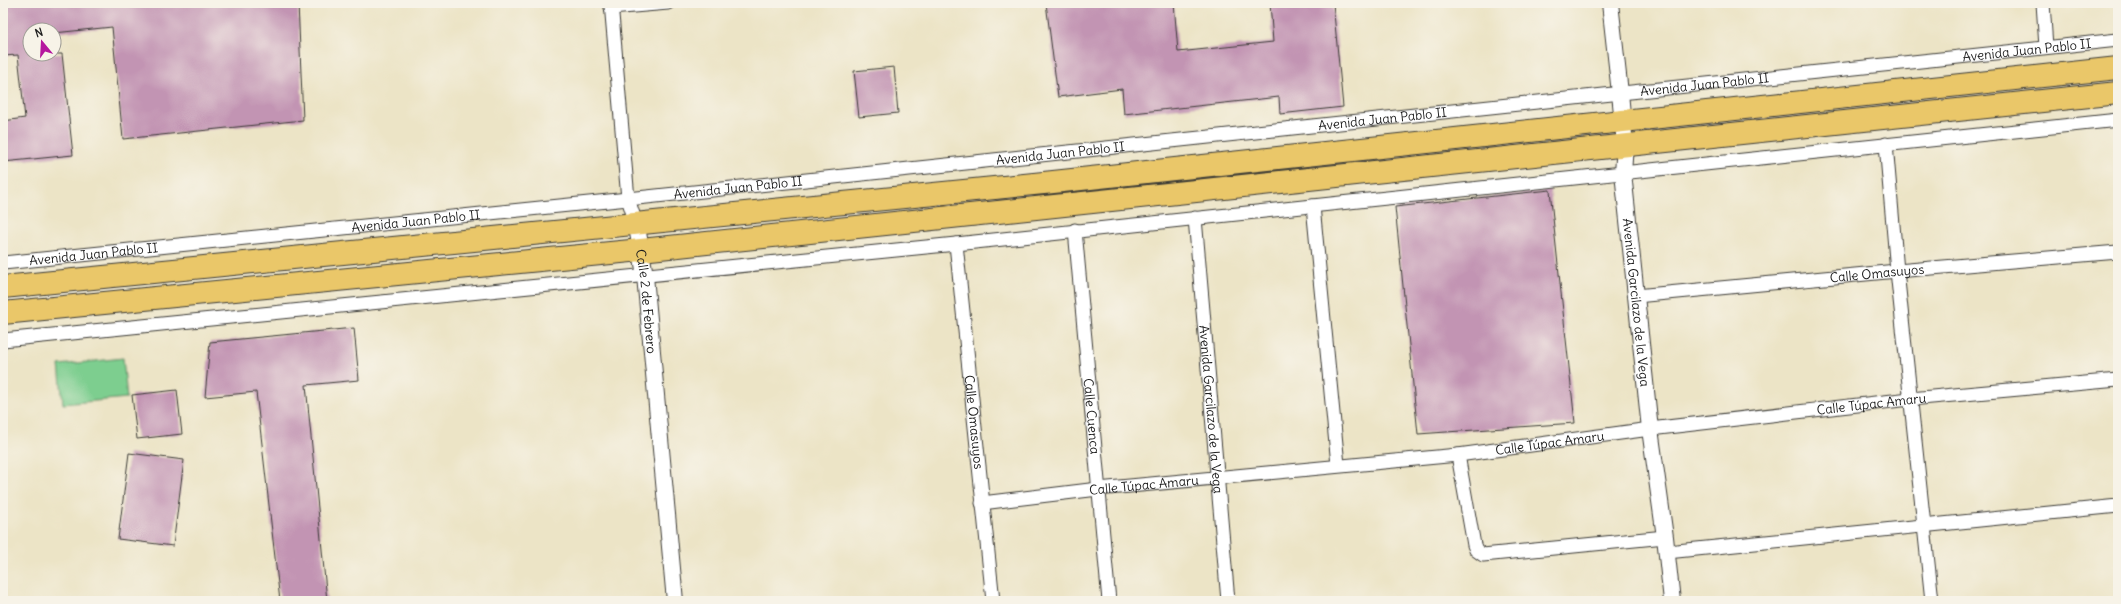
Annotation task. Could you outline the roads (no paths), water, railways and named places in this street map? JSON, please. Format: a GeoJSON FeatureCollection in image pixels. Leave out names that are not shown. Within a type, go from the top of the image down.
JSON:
{"type":"FeatureCollection","features":[{"type":"Feature","properties":{"kind":"highway","name":"Avenida Juan Pablo II"},"geometry":{"type":"LineString","coordinates":[[3,287],[637,226],[2118,68]]}},
{"type":"Feature","properties":{"kind":"highway"},"geometry":{"type":"LineString","coordinates":[[3,313],[641,250],[2118,93]]}},
{"type":"Feature","properties":{"kind":"street"},"geometry":{"type":"LineString","coordinates":[[611,6],[668,3]]}},
{"type":"Feature","properties":{"kind":"street","name":"Avenida Garcilazo de la Vega"},"geometry":{"type":"LineString","coordinates":[[1610,3],[1625,145],[1623,173],[1650,429],[1666,544],[1672,601]]}},
{"type":"Feature","properties":{"kind":"street"},"geometry":{"type":"LineString","coordinates":[[2043,3],[2046,47]]}},
{"type":"Feature","properties":{"kind":"street","name":"Calle 2 de Febrero"},"geometry":{"type":"LineString","coordinates":[[611,6],[628,199],[637,226],[645,276],[675,601]]}},
{"type":"Feature","properties":{"kind":"street","name":"Avenida Juan Pablo II"},"geometry":{"type":"LineString","coordinates":[[3,263],[628,199],[2118,40]]}},
{"type":"Feature","properties":{"kind":"street"},"geometry":{"type":"LineString","coordinates":[[3,340],[956,244],[1075,230],[2118,120]]}},
{"type":"Feature","properties":{"kind":"street"},"geometry":{"type":"LineString","coordinates":[[1886,144],[1896,271],[1932,601]]}},
{"type":"Feature","properties":{"kind":"street"},"geometry":{"type":"LineString","coordinates":[[1312,206],[1338,465]]}},
{"type":"Feature","properties":{"kind":"street","name":"Avenida Garcilazo de la Vega"},"geometry":{"type":"LineString","coordinates":[[1195,218],[1228,601]]}},
{"type":"Feature","properties":{"kind":"street","name":"Calle Cuenca"},"geometry":{"type":"LineString","coordinates":[[1075,230],[1109,601]]}},
{"type":"Feature","properties":{"kind":"street","name":"Calle Omasuyos"},"geometry":{"type":"LineString","coordinates":[[956,244],[993,601]]}},
{"type":"Feature","properties":{"kind":"street","name":"Calle Omasuyos"},"geometry":{"type":"LineString","coordinates":[[1636,296],[1896,271],[2118,252]]}},
{"type":"Feature","properties":{"kind":"street","name":"Calle Túpac Amaru"},"geometry":{"type":"LineString","coordinates":[[982,503],[1098,489],[1218,479],[1338,465],[1458,455],[1650,429],[1910,399],[2118,380]]}},
{"type":"Feature","properties":{"kind":"street"},"geometry":{"type":"LineString","coordinates":[[1458,455],[1474,545],[1476,550],[1483,555],[1666,544],[1924,525],[2118,506]]}}]}
